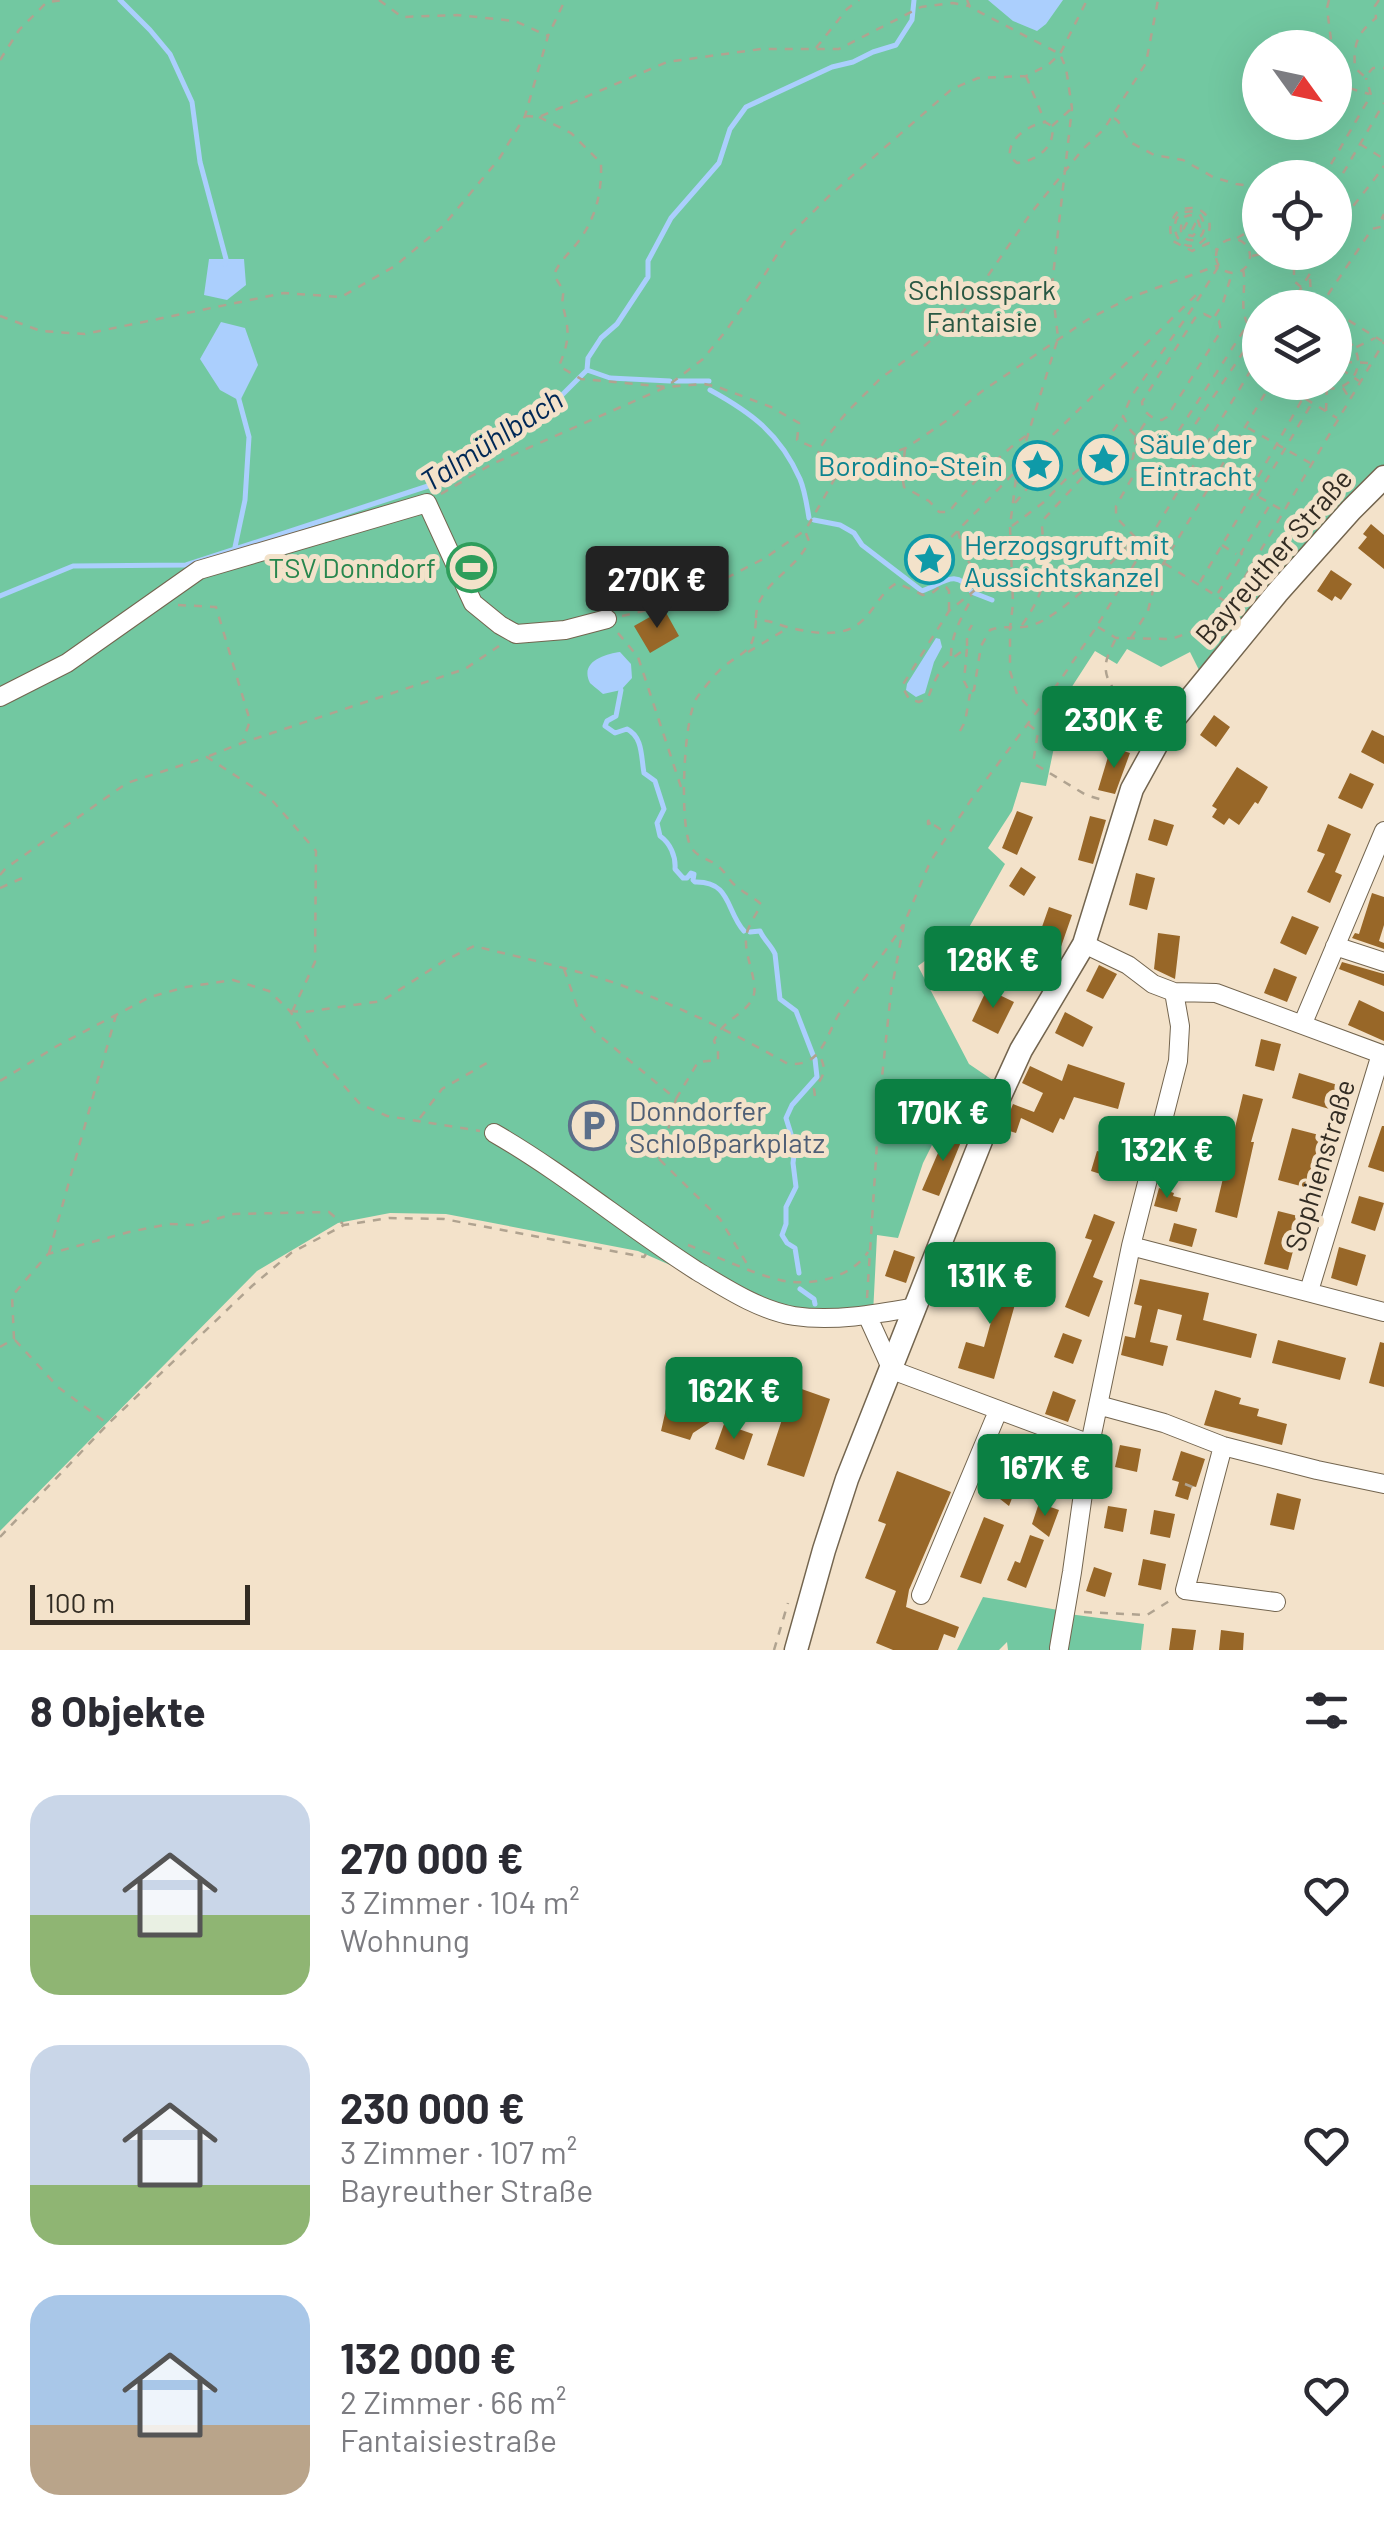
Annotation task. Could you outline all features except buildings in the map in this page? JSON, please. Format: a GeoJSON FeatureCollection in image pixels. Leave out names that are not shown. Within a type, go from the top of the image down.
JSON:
{"type":"FeatureCollection","features":[{"type":"Feature","properties":{"kind":"main road","name":"Bayreuther Straße"},"geometry":{"type":"LineString","coordinates":[[796,1650],[847,1479],[1021,1050],[1084,944],[1132,789],[1164,731],[1254,620],[1384,477]]}},
{"type":"Feature","properties":{"kind":"street"},"geometry":{"type":"LineString","coordinates":[[0,698],[67,663],[199,570],[426,503],[474,604],[500,625],[516,634],[565,630],[607,620]]}},
{"type":"Feature","properties":{"kind":"street"},"geometry":{"type":"LineString","coordinates":[[1303,1023],[1378,857],[1384,831]]}},
{"type":"Feature","properties":{"kind":"street"},"geometry":{"type":"LineString","coordinates":[[1084,944],[1174,992],[1216,993],[1382,1054]]}},
{"type":"Feature","properties":{"kind":"street"},"geometry":{"type":"LineString","coordinates":[[1335,946],[1384,962]]}},
{"type":"Feature","properties":{"kind":"street"},"geometry":{"type":"LineString","coordinates":[[1059,1648],[1090,1444],[1131,1246],[1178,1061],[1180,1026],[1174,992]]}},
{"type":"Feature","properties":{"kind":"street","name":"Sophienstraße"},"geometry":{"type":"LineString","coordinates":[[1310,1291],[1382,1054]]}},
{"type":"Feature","properties":{"kind":"street"},"geometry":{"type":"LineString","coordinates":[[494,1134],[530,1154],[654,1244],[738,1296],[794,1316],[867,1315],[916,1307]]}},
{"type":"Feature","properties":{"kind":"street"},"geometry":{"type":"LineString","coordinates":[[1131,1246],[1384,1312]]}},
{"type":"Feature","properties":{"kind":"street"},"geometry":{"type":"LineString","coordinates":[[867,1315],[892,1370],[1090,1444]]}},
{"type":"Feature","properties":{"kind":"street"},"geometry":{"type":"LineString","coordinates":[[1098,1405],[1224,1446],[1384,1484]]}},
{"type":"Feature","properties":{"kind":"street"},"geometry":{"type":"LineString","coordinates":[[920,1595],[998,1411]]}},
{"type":"Feature","properties":{"kind":"street"},"geometry":{"type":"LineString","coordinates":[[1224,1446],[1185,1590],[1276,1602]]}},
{"type":"Feature","properties":{"kind":"path"},"geometry":{"type":"LineString","coordinates":[[0,60],[19,30],[47,2],[64,0]]}},
{"type":"Feature","properties":{"kind":"path"},"geometry":{"type":"LineString","coordinates":[[379,0],[402,16],[515,21],[548,36]]}},
{"type":"Feature","properties":{"kind":"path"},"geometry":{"type":"LineString","coordinates":[[0,316],[42,331],[85,334],[284,293],[341,297],[395,266],[443,226],[499,159],[524,116],[548,36],[565,0]]}},
{"type":"Feature","properties":{"kind":"path"},"geometry":{"type":"LineString","coordinates":[[815,49],[859,0]]}},
{"type":"Feature","properties":{"kind":"path"},"geometry":{"type":"LineString","coordinates":[[967,0],[970,7]]}},
{"type":"Feature","properties":{"kind":"path"},"geometry":{"type":"LineString","coordinates":[[426,503],[492,464],[666,387],[702,359],[725,332],[788,238],[830,195],[952,89],[978,78],[1026,76],[1048,65],[1060,54],[1087,0]]}},
{"type":"Feature","properties":{"kind":"path"},"geometry":{"type":"LineString","coordinates":[[820,454],[820,448],[846,412],[962,312],[1031,213],[1113,117],[1146,63],[1158,0]]}},
{"type":"Feature","properties":{"kind":"path"},"geometry":{"type":"LineString","coordinates":[[1329,0],[1330,30]]}},
{"type":"Feature","properties":{"kind":"path"},"geometry":{"type":"LineString","coordinates":[[1333,160],[1371,94],[1365,77],[1355,68],[1356,46],[1360,32],[1376,18],[1379,0]]}},
{"type":"Feature","properties":{"kind":"path"},"geometry":{"type":"LineString","coordinates":[[539,117],[667,62],[761,49],[839,49],[904,14],[953,2],[1060,54],[1072,108],[1052,285],[1058,338],[1016,470],[1010,526],[1014,604],[1010,671],[1017,694],[1034,713]]}},
{"type":"Feature","properties":{"kind":"path"},"geometry":{"type":"LineString","coordinates":[[1365,77],[1374,68],[1384,68]]}},
{"type":"Feature","properties":{"kind":"path"},"geometry":{"type":"LineString","coordinates":[[1026,76],[1054,135],[1051,145],[1028,162],[1018,164],[1010,157],[1008,148],[1012,141],[1035,124],[1046,122]]}},
{"type":"Feature","properties":{"kind":"path"},"geometry":{"type":"LineString","coordinates":[[1352,89],[1371,94]]}},
{"type":"Feature","properties":{"kind":"path"},"geometry":{"type":"LineString","coordinates":[[1351,160],[1384,104]]}},
{"type":"Feature","properties":{"kind":"path"},"geometry":{"type":"LineString","coordinates":[[1052,126],[1072,108]]}},
{"type":"Feature","properties":{"kind":"path"},"geometry":{"type":"LineString","coordinates":[[524,116],[539,117],[571,133],[601,163],[600,198],[595,210],[578,242],[558,263],[554,275],[563,290],[561,303],[568,319],[559,366],[581,380],[666,387],[704,384],[772,407],[799,423],[797,440],[815,448],[838,473]]}},
{"type":"Feature","properties":{"kind":"path"},"geometry":{"type":"LineString","coordinates":[[1113,117],[1130,142],[1154,155],[1183,160],[1213,177],[1242,185]]}},
{"type":"Feature","properties":{"kind":"path"},"geometry":{"type":"LineString","coordinates":[[1360,144],[1384,159]]}},
{"type":"Feature","properties":{"kind":"path"},"geometry":{"type":"LineString","coordinates":[[1352,207],[1384,166]]}},
{"type":"Feature","properties":{"kind":"path"},"geometry":{"type":"LineString","coordinates":[[1192,230],[1195,224],[1188,221],[1183,230],[1188,235],[1196,234],[1200,227],[1197,217],[1184,217],[1179,230],[1191,242],[1204,233],[1204,220],[1192,211],[1181,214],[1174,230],[1183,244],[1192,246],[1208,234],[1208,218],[1194,206],[1178,210],[1169,231],[1173,241],[1192,252],[1209,243],[1217,250]]}},
{"type":"Feature","properties":{"kind":"path"},"geometry":{"type":"LineString","coordinates":[[1330,290],[1372,229],[1384,226]]}},
{"type":"Feature","properties":{"kind":"path"},"geometry":{"type":"LineString","coordinates":[[1242,236],[1222,242],[1216,255],[1219,265],[1232,272],[1242,269]]}},
{"type":"Feature","properties":{"kind":"path"},"geometry":{"type":"LineString","coordinates":[[1236,239],[1242,243]]}},
{"type":"Feature","properties":{"kind":"path"},"geometry":{"type":"LineString","coordinates":[[684,795],[638,656],[607,620],[678,602],[765,558],[805,530],[838,473],[906,448],[1086,320],[1128,298],[1219,265]]}},
{"type":"Feature","properties":{"kind":"path"},"geometry":{"type":"LineString","coordinates":[[1021,626],[1040,595],[1045,578],[1044,519],[1090,469],[1131,397],[1219,265]]}},
{"type":"Feature","properties":{"kind":"path"},"geometry":{"type":"LineString","coordinates":[[1296,270],[1294,281],[1302,288],[1311,270]]}},
{"type":"Feature","properties":{"kind":"path"},"geometry":{"type":"LineString","coordinates":[[1214,318],[1232,272]]}},
{"type":"Feature","properties":{"kind":"path"},"geometry":{"type":"LineString","coordinates":[[1309,274],[1310,290]]}},
{"type":"Feature","properties":{"kind":"path"},"geometry":{"type":"LineString","coordinates":[[929,560],[1204,287]]}},
{"type":"Feature","properties":{"kind":"path"},"geometry":{"type":"LineString","coordinates":[[1204,314],[1214,318],[1221,331],[1167,417],[1159,420],[1150,416],[1142,402],[1195,318],[1204,314]]}},
{"type":"Feature","properties":{"kind":"path"},"geometry":{"type":"LineString","coordinates":[[1352,323],[1384,342],[1352,396]]}},
{"type":"Feature","properties":{"kind":"path"},"geometry":{"type":"LineString","coordinates":[[1158,448],[1176,435],[1242,333]]}},
{"type":"Feature","properties":{"kind":"path"},"geometry":{"type":"LineString","coordinates":[[1352,349],[1376,338]]}},
{"type":"Feature","properties":{"kind":"path"},"geometry":{"type":"LineString","coordinates":[[1352,345],[1358,364],[1354,377],[1360,382]]}},
{"type":"Feature","properties":{"kind":"path"},"geometry":{"type":"LineString","coordinates":[[1123,416],[1136,437],[1149,448],[1175,448],[1186,438],[1242,353]]}},
{"type":"Feature","properties":{"kind":"path"},"geometry":{"type":"LineString","coordinates":[[1352,363],[1371,363]]}},
{"type":"Feature","properties":{"kind":"path"},"geometry":{"type":"LineString","coordinates":[[867,1315],[891,992],[904,924],[930,862],[1097,626],[1242,385]]}},
{"type":"Feature","properties":{"kind":"path"},"geometry":{"type":"LineString","coordinates":[[1130,640],[1148,611],[1164,563],[1263,400]]}},
{"type":"Feature","properties":{"kind":"path"},"geometry":{"type":"LineString","coordinates":[[1307,400],[1338,419]]}},
{"type":"Feature","properties":{"kind":"path"},"geometry":{"type":"LineString","coordinates":[[1253,493],[1276,444],[1307,400]]}},
{"type":"Feature","properties":{"kind":"path"},"geometry":{"type":"LineString","coordinates":[[1198,584],[1284,449],[1307,400]]}},
{"type":"Feature","properties":{"kind":"path"},"geometry":{"type":"LineString","coordinates":[[1326,400],[1326,412]]}},
{"type":"Feature","properties":{"kind":"path"},"geometry":{"type":"LineString","coordinates":[[1097,626],[1116,638],[1130,640],[1171,639],[1208,626],[1229,604],[1349,400]]}},
{"type":"Feature","properties":{"kind":"path"},"geometry":{"type":"LineString","coordinates":[[1010,526],[1044,502],[1078,470],[1108,472],[1125,466],[1134,455],[1136,437],[1150,416]]}},
{"type":"Feature","properties":{"kind":"path"},"geometry":{"type":"LineString","coordinates":[[1246,427],[1312,464]]}},
{"type":"Feature","properties":{"kind":"path"},"geometry":{"type":"LineString","coordinates":[[906,448],[904,487],[929,501],[939,512],[949,512],[964,492],[1027,435]]}},
{"type":"Feature","properties":{"kind":"path"},"geometry":{"type":"LineString","coordinates":[[1149,448],[1116,506],[1116,517],[1142,550],[1254,620]]}},
{"type":"Feature","properties":{"kind":"path"},"geometry":{"type":"LineString","coordinates":[[1218,472],[1284,511]]}},
{"type":"Feature","properties":{"kind":"path"},"geometry":{"type":"LineString","coordinates":[[1012,506],[1030,485],[1028,474],[1023,483],[1015,482]]}},
{"type":"Feature","properties":{"kind":"path"},"geometry":{"type":"LineString","coordinates":[[1216,596],[1270,503]]}},
{"type":"Feature","properties":{"kind":"path"},"geometry":{"type":"LineString","coordinates":[[746,653],[754,636],[758,602],[804,552],[808,541],[805,530]]}},
{"type":"Feature","properties":{"kind":"path"},"geometry":{"type":"LineString","coordinates":[[958,531],[965,557],[979,581],[971,594],[949,611],[902,686],[909,699],[919,702],[928,698],[938,671],[967,648]]}},
{"type":"Feature","properties":{"kind":"path"},"geometry":{"type":"LineString","coordinates":[[960,732],[974,690],[982,646],[990,630],[1030,626],[1066,606],[1136,538]]}},
{"type":"Feature","properties":{"kind":"path"},"geometry":{"type":"LineString","coordinates":[[1222,545],[1252,564]]}},
{"type":"Feature","properties":{"kind":"path"},"geometry":{"type":"LineString","coordinates":[[756,621],[763,619],[788,628],[827,633],[854,627],[868,617],[888,587],[897,582],[923,595],[946,587],[949,611]]}},
{"type":"Feature","properties":{"kind":"path"},"geometry":{"type":"LineString","coordinates":[[951,658],[958,623],[971,594]]}},
{"type":"Feature","properties":{"kind":"path"},"geometry":{"type":"LineString","coordinates":[[152,603],[216,607],[250,721],[242,743]]}},
{"type":"Feature","properties":{"kind":"path"},"geometry":{"type":"LineString","coordinates":[[970,693],[964,681],[967,634],[972,625]]}},
{"type":"Feature","properties":{"kind":"path"},"geometry":{"type":"LineString","coordinates":[[659,1159],[676,1099],[686,1080],[698,1062],[718,1060],[714,1041],[720,1029],[746,1008],[755,992],[746,933],[761,904],[733,884],[713,862],[698,856],[688,843],[684,795],[688,727],[694,701],[722,668],[788,628]]}},
{"type":"Feature","properties":{"kind":"path"},"geometry":{"type":"LineString","coordinates":[[0,875],[126,784],[465,669],[516,634]]}},
{"type":"Feature","properties":{"kind":"path"},"geometry":{"type":"LineString","coordinates":[[1116,638],[1106,662],[1106,674],[1119,696],[1164,731]]}},
{"type":"Feature","properties":{"kind":"path"},"geometry":{"type":"LineString","coordinates":[[1027,723],[1038,732],[1033,763],[1086,795],[1126,807]]}},
{"type":"Feature","properties":{"kind":"path"},"geometry":{"type":"LineString","coordinates":[[207,757],[271,799],[316,851],[315,962],[291,1011]]}},
{"type":"Feature","properties":{"kind":"path"},"geometry":{"type":"LineString","coordinates":[[931,823],[948,834]]}},
{"type":"Feature","properties":{"kind":"path"},"geometry":{"type":"LineString","coordinates":[[0,888],[27,876]]}},
{"type":"Feature","properties":{"kind":"path"},"geometry":{"type":"LineString","coordinates":[[291,1011],[382,1002],[474,946],[563,967],[621,986],[693,1015],[788,1064],[804,1064],[818,1054],[839,1014],[904,924]]}},
{"type":"Feature","properties":{"kind":"path"},"geometry":{"type":"LineString","coordinates":[[563,967],[579,1012],[595,1032],[676,1099]]}},
{"type":"Feature","properties":{"kind":"path"},"geometry":{"type":"LineString","coordinates":[[0,1080],[150,997],[233,980],[270,991],[291,1011],[318,1056],[360,1104],[388,1116],[494,1134]]}},
{"type":"Feature","properties":{"kind":"path"},"geometry":{"type":"LineString","coordinates":[[108,1424],[58,1387],[14,1339],[12,1296],[48,1254],[116,1015]]}},
{"type":"Feature","properties":{"kind":"path"},"geometry":{"type":"LineString","coordinates":[[815,1096],[824,1071],[818,1054]]}},
{"type":"Feature","properties":{"kind":"path"},"geometry":{"type":"LineString","coordinates":[[419,1119],[442,1090],[487,1063]]}},
{"type":"Feature","properties":{"kind":"path"},"geometry":{"type":"LineString","coordinates":[[640,1116],[670,1122]]}},
{"type":"Feature","properties":{"kind":"path"},"geometry":{"type":"LineString","coordinates":[[630,1150],[659,1159],[720,1218],[751,1270]]}},
{"type":"Feature","properties":{"kind":"path"},"geometry":{"type":"LineString","coordinates":[[48,1254],[156,1226],[194,1225],[234,1214],[329,1212],[344,1225]]}},
{"type":"Feature","properties":{"kind":"path"},"geometry":{"type":"LineString","coordinates":[[0,1536],[108,1424],[252,1286],[291,1254],[344,1225],[389,1218],[444,1219],[644,1256],[654,1244],[675,1240],[790,1282],[842,1276],[869,1251]]}},
{"type":"Feature","properties":{"kind":"path"},"geometry":{"type":"LineString","coordinates":[[0,1347],[14,1339]]}},
{"type":"Feature","properties":{"kind":"path"},"geometry":{"type":"LineString","coordinates":[[1064,1611],[1148,1615],[1185,1590]]}},
{"type":"Feature","properties":{"kind":"green space","name":"Schlosspark Fantaisie"},"geometry":{"type":"Polygon","coordinates":[[[0,0],[1384,0],[1384,468],[1200,672],[1190,652],[1161,667],[1127,649],[1117,664],[1095,651],[1064,699],[1046,786],[1021,782],[1012,811],[988,848],[1005,864],[958,947],[938,951],[918,966],[969,1064],[994,1081],[975,1122],[943,1123],[923,1163],[898,1238],[877,1235],[873,1314],[776,1311],[638,1251],[446,1214],[390,1213],[338,1223],[257,1271],[0,1531],[0,0]]]}},
{"type":"Feature","properties":{"kind":"green space"},"geometry":{"type":"Polygon","coordinates":[[[983,1597],[1064,1611],[1055,1650],[1008,1650],[1007,1642],[999,1650],[957,1650],[983,1597]]]}},
{"type":"Feature","properties":{"kind":"green space"},"geometry":{"type":"Polygon","coordinates":[[[1069,1614],[1144,1624],[1141,1650],[1065,1650],[1069,1614]]]}},
{"type":"Feature","properties":{"kind":"water"},"geometry":{"type":"Polygon","coordinates":[[[988,0],[1063,0],[1037,31],[1013,21],[988,0]]]}},
{"type":"Feature","properties":{"kind":"water"},"geometry":{"type":"Polygon","coordinates":[[[209,259],[244,259],[246,285],[227,300],[204,295],[209,259]]]}},
{"type":"Feature","properties":{"kind":"water"},"geometry":{"type":"Polygon","coordinates":[[[221,322],[245,328],[258,365],[240,401],[220,390],[200,359],[221,322]]]}},
{"type":"Feature","properties":{"kind":"water"},"geometry":{"type":"Polygon","coordinates":[[[936,638],[942,647],[925,693],[916,697],[906,690],[907,684],[936,638]]]}},
{"type":"Feature","properties":{"kind":"water"},"geometry":{"type":"Polygon","coordinates":[[[620,652],[631,664],[632,678],[621,690],[603,694],[590,683],[588,669],[596,660],[620,652]]]}},
{"type":"Feature","properties":{"kind":"waterway"},"geometry":{"type":"LineString","coordinates":[[120,0],[170,54],[192,102],[200,162],[225,264]]}},
{"type":"Feature","properties":{"kind":"waterway","name":"Talmühlbach"},"geometry":{"type":"LineString","coordinates":[[0,596],[73,566],[186,565],[428,486],[556,401],[587,370],[588,358],[601,338],[617,324],[648,277],[648,261],[671,218],[719,163],[730,129],[746,107],[832,67],[896,45],[912,20],[914,0]]}},
{"type":"Feature","properties":{"kind":"waterway"},"geometry":{"type":"LineString","coordinates":[[587,370],[610,378],[670,381]]}},
{"type":"Feature","properties":{"kind":"waterway"},"geometry":{"type":"LineString","coordinates":[[676,381],[709,381]]}},
{"type":"Feature","properties":{"kind":"waterway"},"geometry":{"type":"LineString","coordinates":[[710,390],[752,416],[774,437],[802,484],[809,518]]}},
{"type":"Feature","properties":{"kind":"waterway"},"geometry":{"type":"LineString","coordinates":[[235,547],[245,500],[249,437],[238,396]]}},
{"type":"Feature","properties":{"kind":"waterway"},"geometry":{"type":"LineString","coordinates":[[814,520],[840,525],[854,533],[862,545],[922,591],[954,579],[972,592]]}},
{"type":"Feature","properties":{"kind":"waterway"},"geometry":{"type":"LineString","coordinates":[[974,593],[992,600]]}},
{"type":"Feature","properties":{"kind":"waterway"},"geometry":{"type":"LineString","coordinates":[[621,690],[616,716],[605,726],[615,733],[627,729],[639,742],[644,773],[655,781],[664,809],[657,823],[660,836],[672,850],[675,869],[683,878],[694,874],[695,882],[707,883],[722,892],[744,931]]}},
{"type":"Feature","properties":{"kind":"waterway"},"geometry":{"type":"LineString","coordinates":[[750,932],[760,931],[775,954],[780,999],[796,1011],[813,1055]]}},
{"type":"Feature","properties":{"kind":"waterway"},"geometry":{"type":"LineString","coordinates":[[799,1273],[795,1248],[782,1235],[786,1207],[796,1187],[795,1147],[786,1118],[792,1105],[817,1077],[815,1059]]}},
{"type":"Feature","properties":{"kind":"waterway"},"geometry":{"type":"LineString","coordinates":[[800,1289],[815,1304]]}},
{"type":"Feature","properties":{"kind":"place","name":"Säule der Eintracht"},"geometry":{"type":"Point","coordinates":[1104,459]}},
{"type":"Feature","properties":{"kind":"place","name":"Borodino-Stein"},"geometry":{"type":"Point","coordinates":[1038,465]}},
{"type":"Feature","properties":{"kind":"place","name":"Herzogsgruft mit Aussichtskanzel"},"geometry":{"type":"Point","coordinates":[929,560]}},
{"type":"Feature","properties":{"kind":"place","name":"TSV Donndorf"},"geometry":{"type":"Point","coordinates":[471,567]}},
{"type":"Feature","properties":{"kind":"place","name":"Donndorfer Schloßparkplatz"},"geometry":{"type":"Point","coordinates":[594,1126]}}]}
